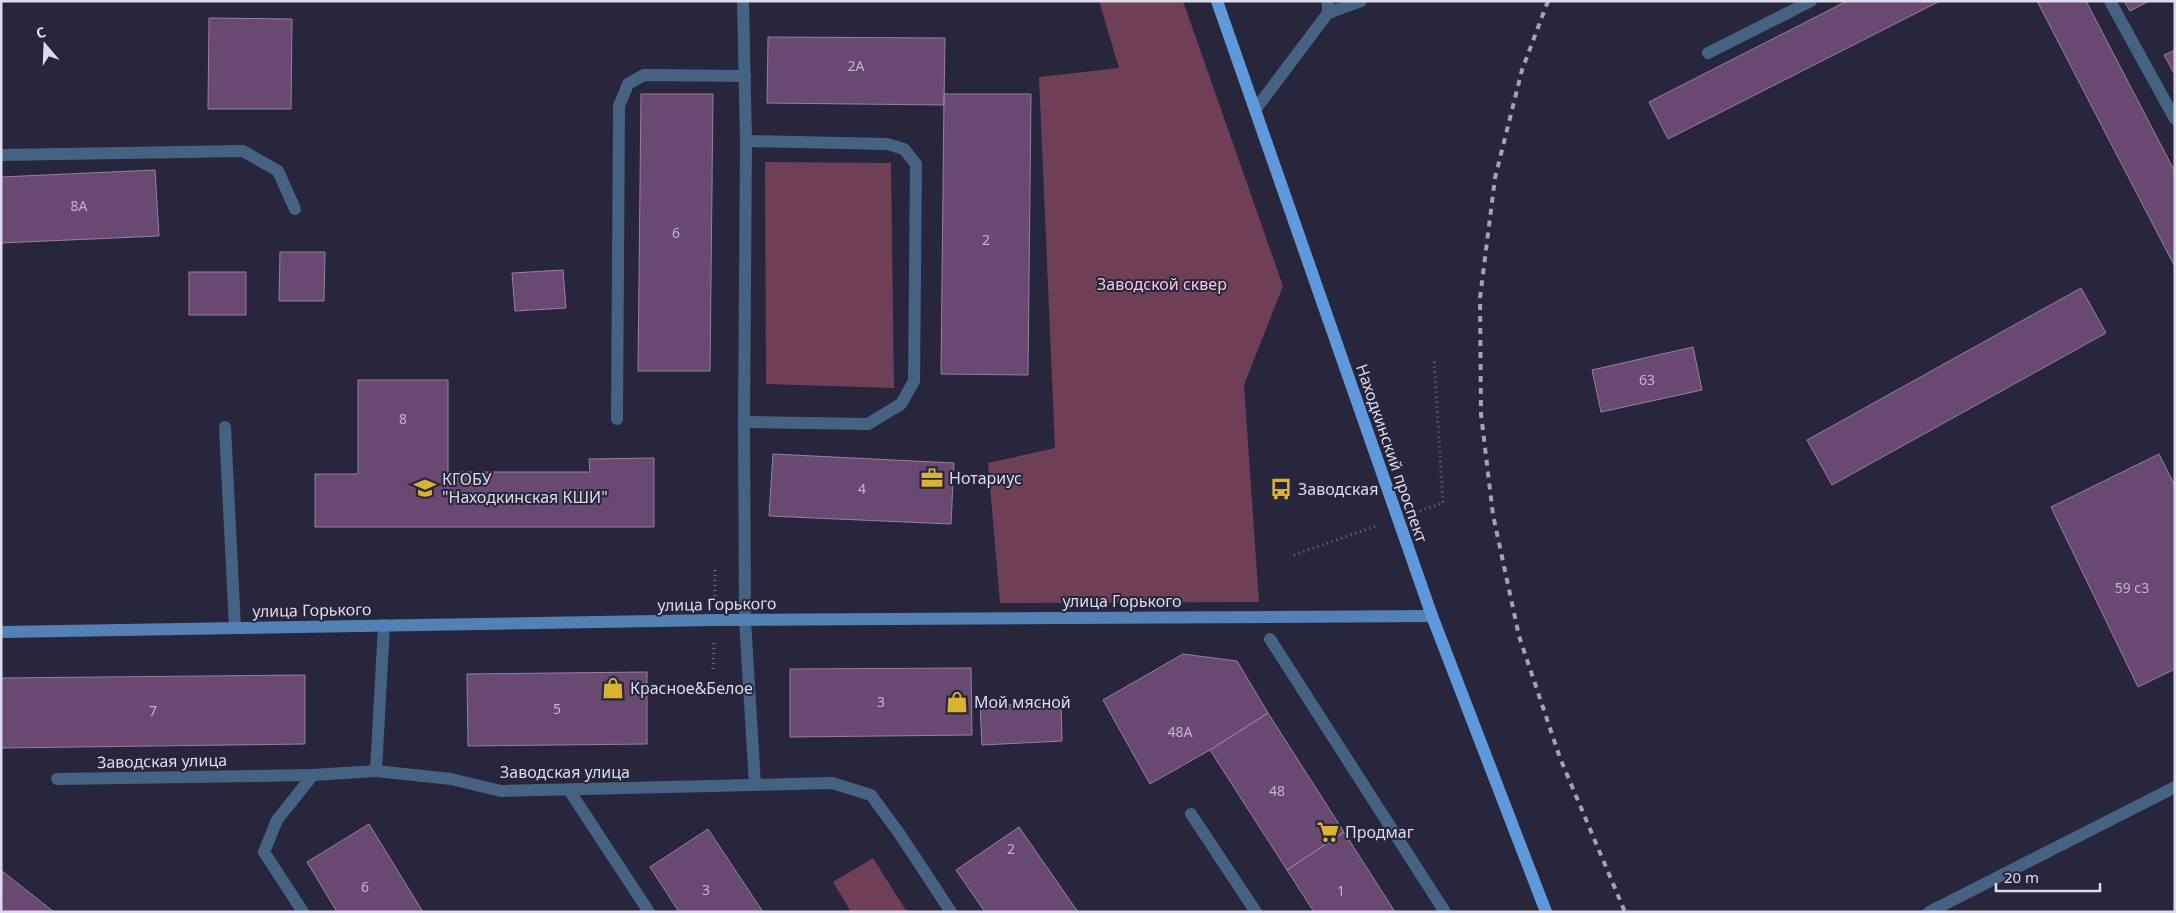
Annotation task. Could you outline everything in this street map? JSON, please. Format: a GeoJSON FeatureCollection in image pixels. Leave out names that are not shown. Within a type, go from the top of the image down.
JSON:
{"type":"FeatureCollection","features":[{"type":"Feature","properties":{"kind":"main road","name":"Находкинский проспект"},"geometry":{"type":"LineString","coordinates":[[1217,1],[1432,616],[1546,912]]}},
{"type":"Feature","properties":{"kind":"main road","name":"улица Горького"},"geometry":{"type":"LineString","coordinates":[[1,632],[745,620],[1432,616]]}},
{"type":"Feature","properties":{"kind":"street"},"geometry":{"type":"LineString","coordinates":[[744,1],[746,141],[745,620],[755,785]]}},
{"type":"Feature","properties":{"kind":"street"},"geometry":{"type":"LineString","coordinates":[[1255,110],[1328,7],[1361,1]]}},
{"type":"Feature","properties":{"kind":"street"},"geometry":{"type":"LineString","coordinates":[[1708,54],[1812,1]]}},
{"type":"Feature","properties":{"kind":"street"},"geometry":{"type":"LineString","coordinates":[[2110,1],[2175,118]]}},
{"type":"Feature","properties":{"kind":"street"},"geometry":{"type":"LineString","coordinates":[[617,419],[619,106],[628,84],[644,75],[745,76]]}},
{"type":"Feature","properties":{"kind":"street"},"geometry":{"type":"LineString","coordinates":[[744,422],[868,424],[901,404],[914,381],[916,164],[904,149],[887,144],[746,141]]}},
{"type":"Feature","properties":{"kind":"street"},"geometry":{"type":"LineString","coordinates":[[1,155],[243,151],[278,171],[295,209]]}},
{"type":"Feature","properties":{"kind":"street"},"geometry":{"type":"LineString","coordinates":[[225,427],[235,628]]}},
{"type":"Feature","properties":{"kind":"street"},"geometry":{"type":"LineString","coordinates":[[376,771],[384,625]]}},
{"type":"Feature","properties":{"kind":"street"},"geometry":{"type":"LineString","coordinates":[[1270,639],[1445,912]]}},
{"type":"Feature","properties":{"kind":"street","name":"Заводская улица"},"geometry":{"type":"LineString","coordinates":[[57,780],[313,775],[376,771],[451,779],[501,791],[832,783],[871,795],[899,833],[951,912]]}},
{"type":"Feature","properties":{"kind":"street"},"geometry":{"type":"LineString","coordinates":[[303,912],[264,852],[277,820],[313,775]]}},
{"type":"Feature","properties":{"kind":"street"},"geometry":{"type":"LineString","coordinates":[[1929,912],[2175,787]]}},
{"type":"Feature","properties":{"kind":"street"},"geometry":{"type":"LineString","coordinates":[[568,790],[649,912]]}},
{"type":"Feature","properties":{"kind":"street"},"geometry":{"type":"LineString","coordinates":[[1191,814],[1256,912]]}},
{"type":"Feature","properties":{"kind":"green space","name":"Заводской сквер"},"geometry":{"type":"Polygon","coordinates":[[[1099,1],[1183,1],[1283,286],[1244,385],[1259,602],[1000,603],[988,463],[1055,448],[1039,77],[1119,68],[1099,1]]]}},
{"type":"Feature","properties":{"kind":"green space"},"geometry":{"type":"Polygon","coordinates":[[[765,162],[891,163],[894,388],[766,384],[765,162]]]}},
{"type":"Feature","properties":{"kind":"green space"},"geometry":{"type":"Polygon","coordinates":[[[873,858],[907,912],[851,912],[833,882],[873,858]]]}},
{"type":"Feature","properties":{"kind":"building"},"geometry":{"type":"Polygon","coordinates":[[[1847,1],[1940,1],[1668,139],[1649,102],[1847,1]]]}},
{"type":"Feature","properties":{"kind":"building"},"geometry":{"type":"Polygon","coordinates":[[[2037,1],[2086,1],[2175,172],[2175,267],[2037,1]]]}},
{"type":"Feature","properties":{"kind":"building"},"geometry":{"type":"Polygon","coordinates":[[[2124,1],[2149,1],[2130,11],[2124,1]]]}},
{"type":"Feature","properties":{"kind":"building"},"geometry":{"type":"Polygon","coordinates":[[[209,18],[292,19],[291,109],[208,109],[209,18]]]}},
{"type":"Feature","properties":{"kind":"building"},"geometry":{"type":"Polygon","coordinates":[[[768,37],[945,38],[944,105],[767,103],[768,37]]]}},
{"type":"Feature","properties":{"kind":"building"},"geometry":{"type":"Polygon","coordinates":[[[2175,50],[2175,75],[2164,55],[2175,50]]]}},
{"type":"Feature","properties":{"kind":"building"},"geometry":{"type":"Polygon","coordinates":[[[641,94],[713,94],[710,371],[638,371],[641,94]]]}},
{"type":"Feature","properties":{"kind":"building"},"geometry":{"type":"Polygon","coordinates":[[[944,94],[1031,94],[1028,375],[941,374],[944,94]]]}},
{"type":"Feature","properties":{"kind":"building"},"geometry":{"type":"Polygon","coordinates":[[[155,170],[159,236],[1,243],[1,177],[155,170]]]}},
{"type":"Feature","properties":{"kind":"building"},"geometry":{"type":"Polygon","coordinates":[[[280,252],[325,252],[324,301],[279,301],[280,252]]]}},
{"type":"Feature","properties":{"kind":"building"},"geometry":{"type":"Polygon","coordinates":[[[563,270],[566,308],[515,311],[512,273],[563,270]]]}},
{"type":"Feature","properties":{"kind":"building"},"geometry":{"type":"Polygon","coordinates":[[[189,272],[246,272],[246,315],[189,315],[189,272]]]}},
{"type":"Feature","properties":{"kind":"building"},"geometry":{"type":"Polygon","coordinates":[[[2081,288],[2106,333],[1832,485],[1807,440],[2081,288]]]}},
{"type":"Feature","properties":{"kind":"building"},"geometry":{"type":"Polygon","coordinates":[[[1693,347],[1702,390],[1601,412],[1592,370],[1693,347]]]}},
{"type":"Feature","properties":{"kind":"building"},"geometry":{"type":"Polygon","coordinates":[[[358,380],[448,380],[448,472],[590,472],[589,459],[654,458],[654,527],[315,527],[315,474],[358,474],[358,380]]]}},
{"type":"Feature","properties":{"kind":"building"},"geometry":{"type":"Polygon","coordinates":[[[773,454],[954,463],[951,524],[769,516],[773,454]]]}},
{"type":"Feature","properties":{"kind":"building"},"geometry":{"type":"Polygon","coordinates":[[[2159,454],[2175,486],[2175,669],[2138,687],[2051,507],[2159,454]]]}},
{"type":"Feature","properties":{"kind":"building"},"geometry":{"type":"Polygon","coordinates":[[[1183,654],[1237,661],[1268,713],[1210,750],[1150,784],[1103,700],[1183,654]]]}},
{"type":"Feature","properties":{"kind":"building"},"geometry":{"type":"Polygon","coordinates":[[[971,668],[972,735],[790,737],[790,669],[971,668]]]}},
{"type":"Feature","properties":{"kind":"building"},"geometry":{"type":"Polygon","coordinates":[[[647,672],[647,744],[468,746],[467,674],[647,672]]]}},
{"type":"Feature","properties":{"kind":"building"},"geometry":{"type":"Polygon","coordinates":[[[305,675],[305,744],[1,748],[1,678],[305,675]]]}},
{"type":"Feature","properties":{"kind":"building"},"geometry":{"type":"Polygon","coordinates":[[[1061,703],[1062,741],[982,745],[980,706],[1061,703]]]}},
{"type":"Feature","properties":{"kind":"building"},"geometry":{"type":"Polygon","coordinates":[[[1268,713],[1344,832],[1287,870],[1210,750],[1268,713]]]}},
{"type":"Feature","properties":{"kind":"building"},"geometry":{"type":"Polygon","coordinates":[[[369,824],[423,912],[337,912],[307,862],[369,824]]]}},
{"type":"Feature","properties":{"kind":"building"},"geometry":{"type":"Polygon","coordinates":[[[1019,827],[1078,912],[985,912],[956,870],[1019,827]]]}},
{"type":"Feature","properties":{"kind":"building"},"geometry":{"type":"Polygon","coordinates":[[[708,829],[763,912],[679,912],[650,867],[708,829]]]}},
{"type":"Feature","properties":{"kind":"building"},"geometry":{"type":"Polygon","coordinates":[[[1344,832],[1395,912],[1314,912],[1287,870],[1344,832]]]}},
{"type":"Feature","properties":{"kind":"building"},"geometry":{"type":"Polygon","coordinates":[[[2,871],[54,912],[1,912],[2,871]]]}},
{"type":"Feature","properties":{"kind":"railway"},"geometry":{"type":"LineString","coordinates":[[1548,1],[1522,70],[1495,178],[1480,298],[1481,414],[1493,515],[1519,636],[1560,758],[1625,912]]}},
{"type":"Feature","properties":{"kind":"place","name":"Нотариус"},"geometry":{"type":"Point","coordinates":[932,478]}},
{"type":"Feature","properties":{"kind":"place","name":"КГОБУ \"Находкинская КШИ\""},"geometry":{"type":"Point","coordinates":[425,488]}},
{"type":"Feature","properties":{"kind":"place","name":"Заводская"},"geometry":{"type":"Point","coordinates":[1281,489]}},
{"type":"Feature","properties":{"kind":"place","name":"Красное&Белое"},"geometry":{"type":"Point","coordinates":[613,688]}},
{"type":"Feature","properties":{"kind":"place","name":"Мой мясной"},"geometry":{"type":"Point","coordinates":[957,702]}},
{"type":"Feature","properties":{"kind":"place","name":"Продмаг"},"geometry":{"type":"Point","coordinates":[1328,832]}}]}
